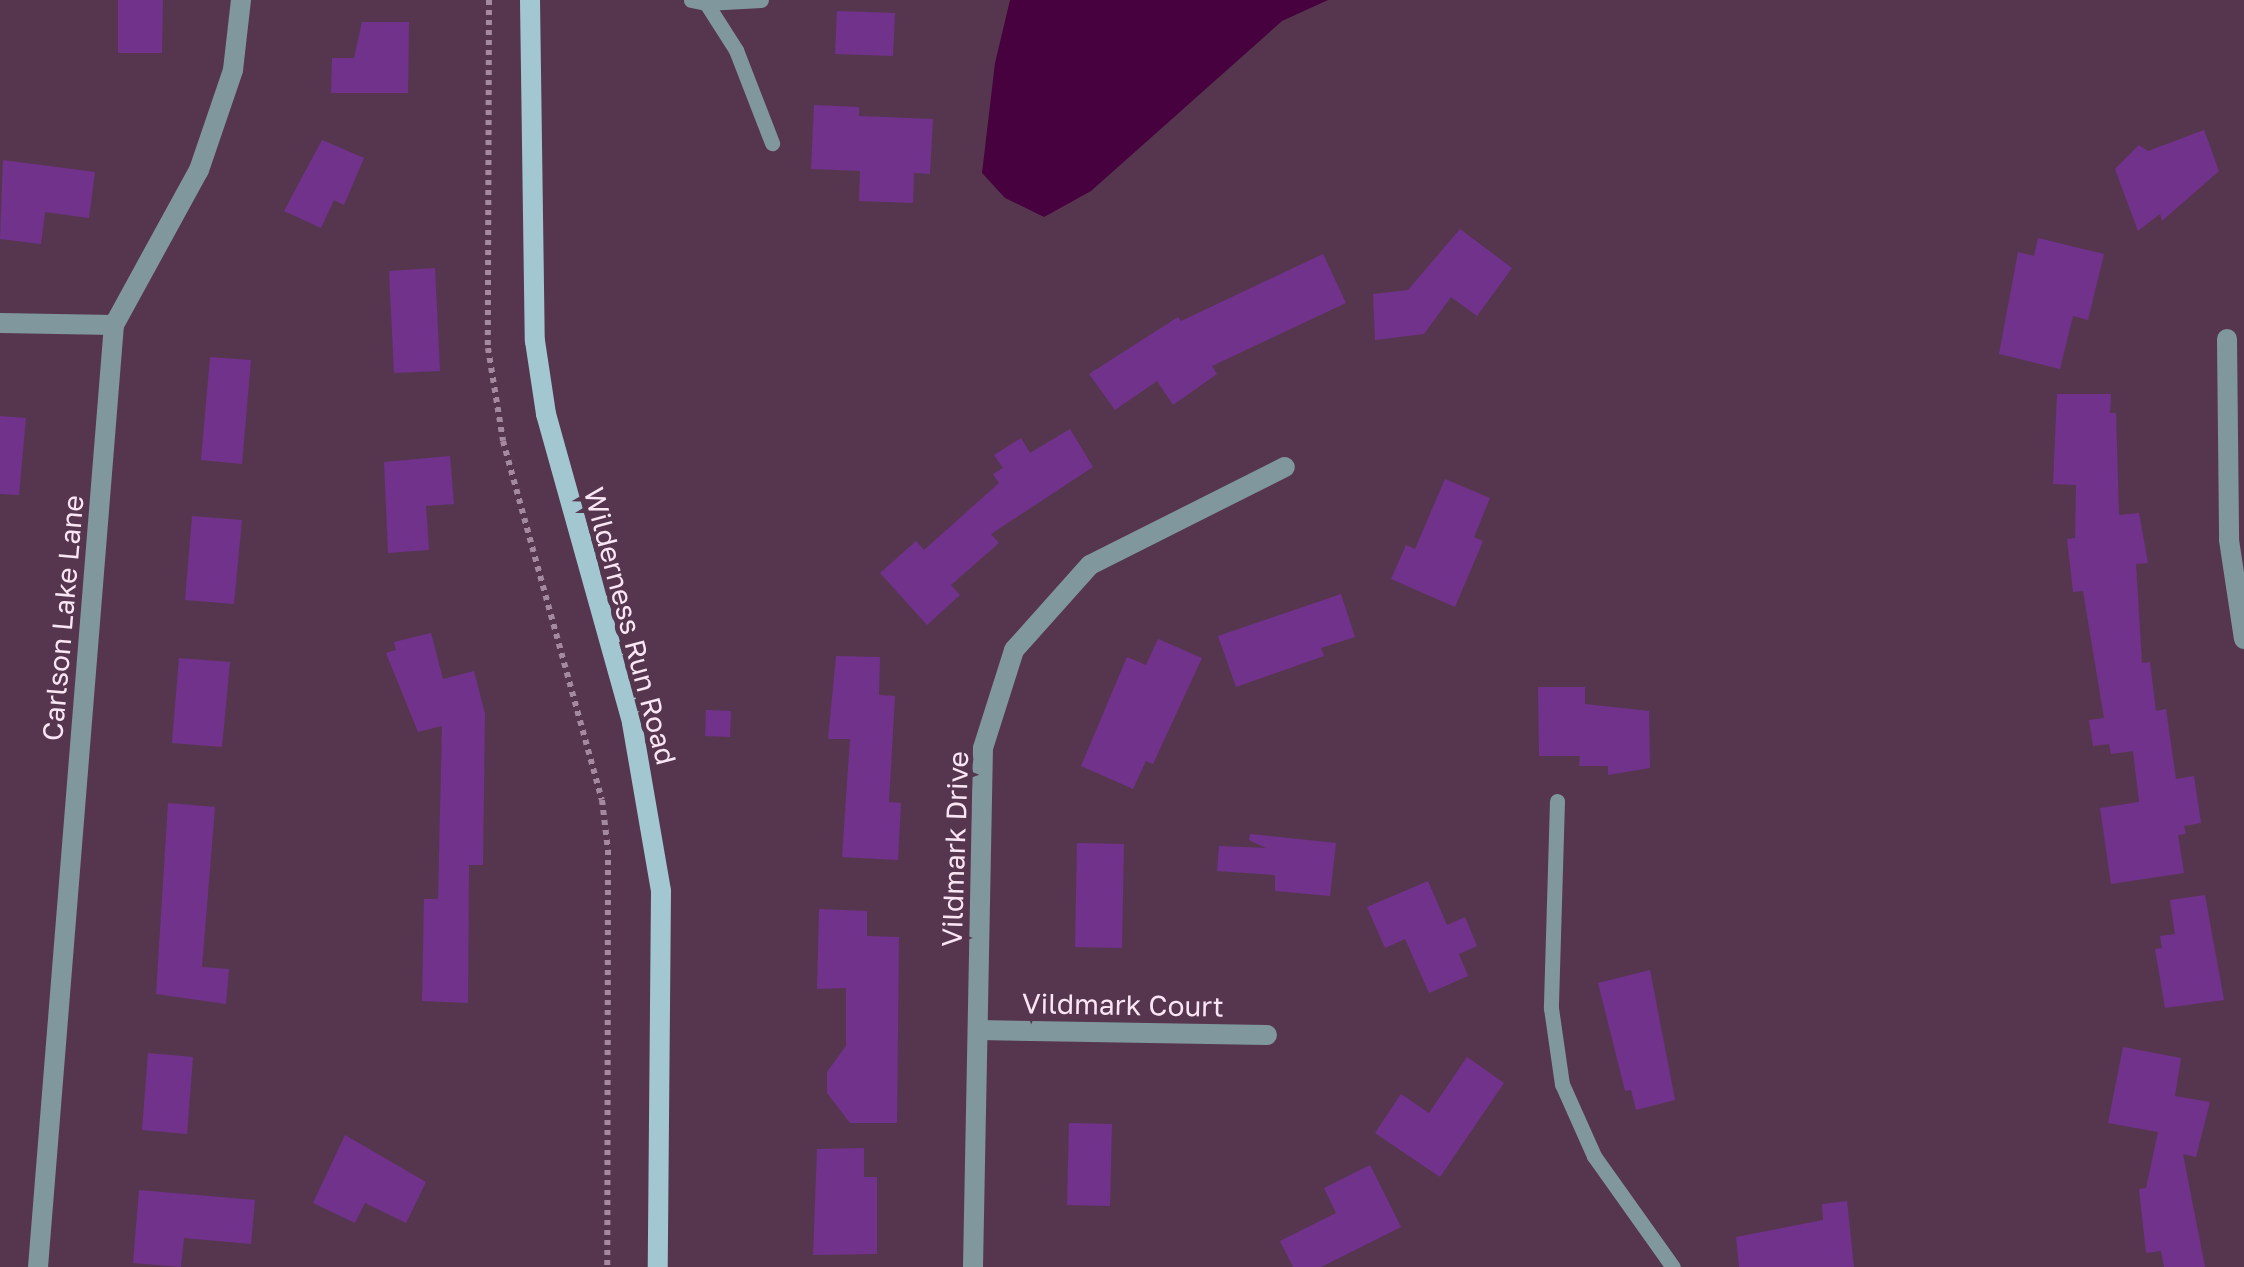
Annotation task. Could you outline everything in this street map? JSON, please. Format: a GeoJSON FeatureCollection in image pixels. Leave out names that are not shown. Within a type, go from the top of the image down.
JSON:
{"type":"FeatureCollection","features":[{"type":"Feature","properties":{"kind":"street","name":"Carlson Lake Lane"},"geometry":{"type":"LineString","coordinates":[[38,1267],[114,325],[199,170],[233,70],[240,0]]}},
{"type":"Feature","properties":{"kind":"street","name":"Wilderness Run Road"},"geometry":{"type":"LineString","coordinates":[[530,0],[532,273],[543,396],[632,722],[661,890],[658,1267]]}},
{"type":"Feature","properties":{"kind":"street"},"geometry":{"type":"LineString","coordinates":[[0,323],[114,325]]}},
{"type":"Feature","properties":{"kind":"street"},"geometry":{"type":"LineString","coordinates":[[2227,339],[2229,540],[2244,640]]}},
{"type":"Feature","properties":{"kind":"street","name":"Vildmark Drive"},"geometry":{"type":"LineString","coordinates":[[973,1267],[983,748],[1014,650],[1090,564],[1286,467]]}},
{"type":"Feature","properties":{"kind":"street","name":"Vildmark Court"},"geometry":{"type":"LineString","coordinates":[[978,1030],[1267,1035]]}},
{"type":"Feature","properties":{"kind":"lane"},"geometry":{"type":"LineString","coordinates":[[698,1],[761,0]]}},
{"type":"Feature","properties":{"kind":"lane"},"geometry":{"type":"LineString","coordinates":[[698,1],[736,50],[772,144]]}},
{"type":"Feature","properties":{"kind":"lane"},"geometry":{"type":"LineString","coordinates":[[1557,801],[1552,1008],[1562,1084],[1594,1156],[1672,1267]]}},
{"type":"Feature","properties":{"kind":"path"},"geometry":{"type":"LineString","coordinates":[[489,0],[488,348],[503,441],[602,800],[608,850],[607,1267]]}},
{"type":"Feature","properties":{"kind":"shaded area"},"geometry":{"type":"Polygon","coordinates":[[[1010,0],[1328,0],[1282,21],[1091,191],[1044,217],[1005,198],[982,173],[995,63],[1010,0]]]}},
{"type":"Feature","properties":{"kind":"building"},"geometry":{"type":"Polygon","coordinates":[[[118,0],[163,0],[162,53],[118,53],[118,0]]]}},
{"type":"Feature","properties":{"kind":"building"},"geometry":{"type":"Polygon","coordinates":[[[837,11],[895,13],[893,56],[835,54],[837,11]]]}},
{"type":"Feature","properties":{"kind":"building"},"geometry":{"type":"Polygon","coordinates":[[[362,22],[409,22],[408,93],[331,93],[332,58],[354,58],[362,22]]]}},
{"type":"Feature","properties":{"kind":"building"},"geometry":{"type":"Polygon","coordinates":[[[814,105],[859,107],[859,116],[933,119],[930,174],[914,173],[913,203],[859,201],[860,171],[811,169],[814,105]]]}},
{"type":"Feature","properties":{"kind":"building"},"geometry":{"type":"Polygon","coordinates":[[[2204,130],[2219,171],[2162,221],[2160,214],[2138,231],[2115,169],[2139,145],[2148,151],[2204,130]]]}},
{"type":"Feature","properties":{"kind":"building"},"geometry":{"type":"Polygon","coordinates":[[[322,140],[364,158],[344,205],[334,200],[321,228],[284,211],[322,140]]]}},
{"type":"Feature","properties":{"kind":"building"},"geometry":{"type":"Polygon","coordinates":[[[3,160],[95,172],[89,218],[45,212],[41,244],[0,239],[3,160]]]}},
{"type":"Feature","properties":{"kind":"building"},"geometry":{"type":"Polygon","coordinates":[[[1460,229],[1512,268],[1477,316],[1451,297],[1424,334],[1375,340],[1373,294],[1408,290],[1460,229]]]}},
{"type":"Feature","properties":{"kind":"building"},"geometry":{"type":"Polygon","coordinates":[[[2038,238],[2104,254],[2088,320],[2073,316],[2060,369],[1999,354],[2018,252],[2034,256],[2038,238]]]}},
{"type":"Feature","properties":{"kind":"building"},"geometry":{"type":"Polygon","coordinates":[[[1323,254],[1346,303],[1212,366],[1217,374],[1173,405],[1157,381],[1115,410],[1089,374],[1178,317],[1181,321],[1323,254]]]}},
{"type":"Feature","properties":{"kind":"building"},"geometry":{"type":"Polygon","coordinates":[[[435,268],[440,371],[394,373],[389,271],[435,268]]]}},
{"type":"Feature","properties":{"kind":"building"},"geometry":{"type":"Polygon","coordinates":[[[210,357],[251,360],[242,464],[201,460],[210,357]]]}},
{"type":"Feature","properties":{"kind":"building"},"geometry":{"type":"Polygon","coordinates":[[[2057,394],[2111,394],[2110,413],[2116,413],[2119,515],[2139,513],[2148,563],[2136,564],[2142,663],[2150,662],[2156,711],[2166,709],[2176,779],[2194,776],[2201,823],[2184,826],[2186,834],[2178,835],[2184,873],[2111,884],[2100,808],[2139,802],[2133,751],[2111,754],[2109,744],[2093,746],[2089,720],[2104,718],[2083,591],[2073,592],[2067,539],[2075,538],[2076,485],[2053,484],[2057,394]]]}},
{"type":"Feature","properties":{"kind":"building"},"geometry":{"type":"Polygon","coordinates":[[[0,416],[26,418],[19,495],[0,494],[0,416]]]}},
{"type":"Feature","properties":{"kind":"building"},"geometry":{"type":"Polygon","coordinates":[[[1070,429],[1093,467],[991,534],[999,543],[951,585],[960,595],[927,625],[880,573],[916,541],[924,550],[999,483],[993,474],[1003,468],[994,455],[1021,438],[1030,453],[1070,429]]]}},
{"type":"Feature","properties":{"kind":"building"},"geometry":{"type":"Polygon","coordinates":[[[450,456],[454,504],[426,506],[429,550],[388,553],[384,462],[450,456]]]}},
{"type":"Feature","properties":{"kind":"building"},"geometry":{"type":"Polygon","coordinates":[[[1445,479],[1490,498],[1474,537],[1483,541],[1455,607],[1391,579],[1406,545],[1415,549],[1445,479]]]}},
{"type":"Feature","properties":{"kind":"building"},"geometry":{"type":"Polygon","coordinates":[[[192,516],[242,520],[234,604],[185,600],[192,516]]]}},
{"type":"Feature","properties":{"kind":"building"},"geometry":{"type":"Polygon","coordinates":[[[1341,594],[1355,637],[1321,648],[1324,656],[1236,687],[1218,636],[1341,594]]]}},
{"type":"Feature","properties":{"kind":"building"},"geometry":{"type":"Polygon","coordinates":[[[431,633],[443,679],[474,671],[485,714],[483,865],[469,865],[468,1003],[422,1001],[424,899],[438,899],[442,726],[418,732],[386,653],[396,650],[394,642],[431,633]]]}},
{"type":"Feature","properties":{"kind":"building"},"geometry":{"type":"Polygon","coordinates":[[[1158,639],[1202,658],[1153,764],[1146,761],[1133,789],[1081,766],[1127,657],[1146,665],[1158,639]]]}},
{"type":"Feature","properties":{"kind":"building"},"geometry":{"type":"Polygon","coordinates":[[[836,656],[880,657],[879,695],[895,696],[889,802],[901,803],[898,860],[842,857],[850,739],[828,739],[836,656]]]}},
{"type":"Feature","properties":{"kind":"building"},"geometry":{"type":"Polygon","coordinates":[[[179,658],[230,662],[222,747],[172,743],[179,658]]]}},
{"type":"Feature","properties":{"kind":"building"},"geometry":{"type":"Polygon","coordinates":[[[1538,687],[1585,687],[1585,704],[1649,711],[1650,768],[1608,775],[1608,766],[1579,766],[1580,756],[1539,756],[1538,687]]]}},
{"type":"Feature","properties":{"kind":"building"},"geometry":{"type":"Polygon","coordinates":[[[706,710],[731,711],[730,737],[705,736],[706,710]]]}},
{"type":"Feature","properties":{"kind":"building"},"geometry":{"type":"Polygon","coordinates":[[[168,803],[215,807],[202,967],[229,969],[226,1004],[156,994],[168,803]]]}},
{"type":"Feature","properties":{"kind":"building"},"geometry":{"type":"Polygon","coordinates":[[[1250,834],[1336,843],[1330,896],[1275,891],[1275,875],[1217,871],[1219,846],[1266,848],[1249,840],[1250,834]]]}},
{"type":"Feature","properties":{"kind":"building"},"geometry":{"type":"Polygon","coordinates":[[[1077,843],[1124,844],[1122,948],[1075,947],[1077,843]]]}},
{"type":"Feature","properties":{"kind":"building"},"geometry":{"type":"Polygon","coordinates":[[[1428,881],[1447,925],[1465,917],[1477,946],[1459,954],[1468,976],[1429,993],[1405,939],[1385,948],[1367,907],[1428,881]]]}},
{"type":"Feature","properties":{"kind":"building"},"geometry":{"type":"Polygon","coordinates":[[[2205,895],[2224,1000],[2165,1008],[2155,949],[2162,948],[2160,936],[2175,934],[2170,900],[2205,895]]]}},
{"type":"Feature","properties":{"kind":"building"},"geometry":{"type":"Polygon","coordinates":[[[819,909],[867,911],[867,936],[899,937],[897,1123],[850,1123],[827,1093],[827,1072],[846,1046],[846,988],[817,989],[819,909]]]}},
{"type":"Feature","properties":{"kind":"building"},"geometry":{"type":"Polygon","coordinates":[[[1650,970],[1675,1100],[1636,1110],[1631,1090],[1625,1091],[1598,983],[1650,970]]]}},
{"type":"Feature","properties":{"kind":"building"},"geometry":{"type":"Polygon","coordinates":[[[2123,1047],[2181,1058],[2175,1096],[2210,1102],[2196,1157],[2183,1154],[2205,1267],[2164,1267],[2161,1251],[2146,1253],[2139,1189],[2146,1188],[2158,1132],[2108,1123],[2123,1047]]]}},
{"type":"Feature","properties":{"kind":"building"},"geometry":{"type":"Polygon","coordinates":[[[148,1053],[193,1057],[187,1134],[142,1130],[148,1053]]]}},
{"type":"Feature","properties":{"kind":"building"},"geometry":{"type":"Polygon","coordinates":[[[1467,1057],[1504,1083],[1440,1177],[1375,1133],[1401,1094],[1429,1113],[1467,1057]]]}},
{"type":"Feature","properties":{"kind":"building"},"geometry":{"type":"Polygon","coordinates":[[[1069,1123],[1112,1124],[1110,1206],[1067,1205],[1069,1123]]]}},
{"type":"Feature","properties":{"kind":"building"},"geometry":{"type":"Polygon","coordinates":[[[345,1135],[426,1182],[406,1223],[365,1203],[355,1223],[313,1203],[345,1135]]]}},
{"type":"Feature","properties":{"kind":"building"},"geometry":{"type":"Polygon","coordinates":[[[864,1148],[864,1177],[877,1177],[877,1254],[813,1255],[817,1149],[864,1148]]]}},
{"type":"Feature","properties":{"kind":"building"},"geometry":{"type":"Polygon","coordinates":[[[1370,1165],[1401,1227],[1321,1267],[1293,1267],[1280,1241],[1336,1213],[1324,1188],[1370,1165]]]}},
{"type":"Feature","properties":{"kind":"building"},"geometry":{"type":"Polygon","coordinates":[[[139,1190],[255,1200],[251,1244],[184,1238],[181,1267],[133,1263],[139,1190]]]}},
{"type":"Feature","properties":{"kind":"building"},"geometry":{"type":"Polygon","coordinates":[[[1847,1201],[1854,1267],[1739,1267],[1736,1237],[1823,1220],[1822,1204],[1847,1201]]]}}]}
